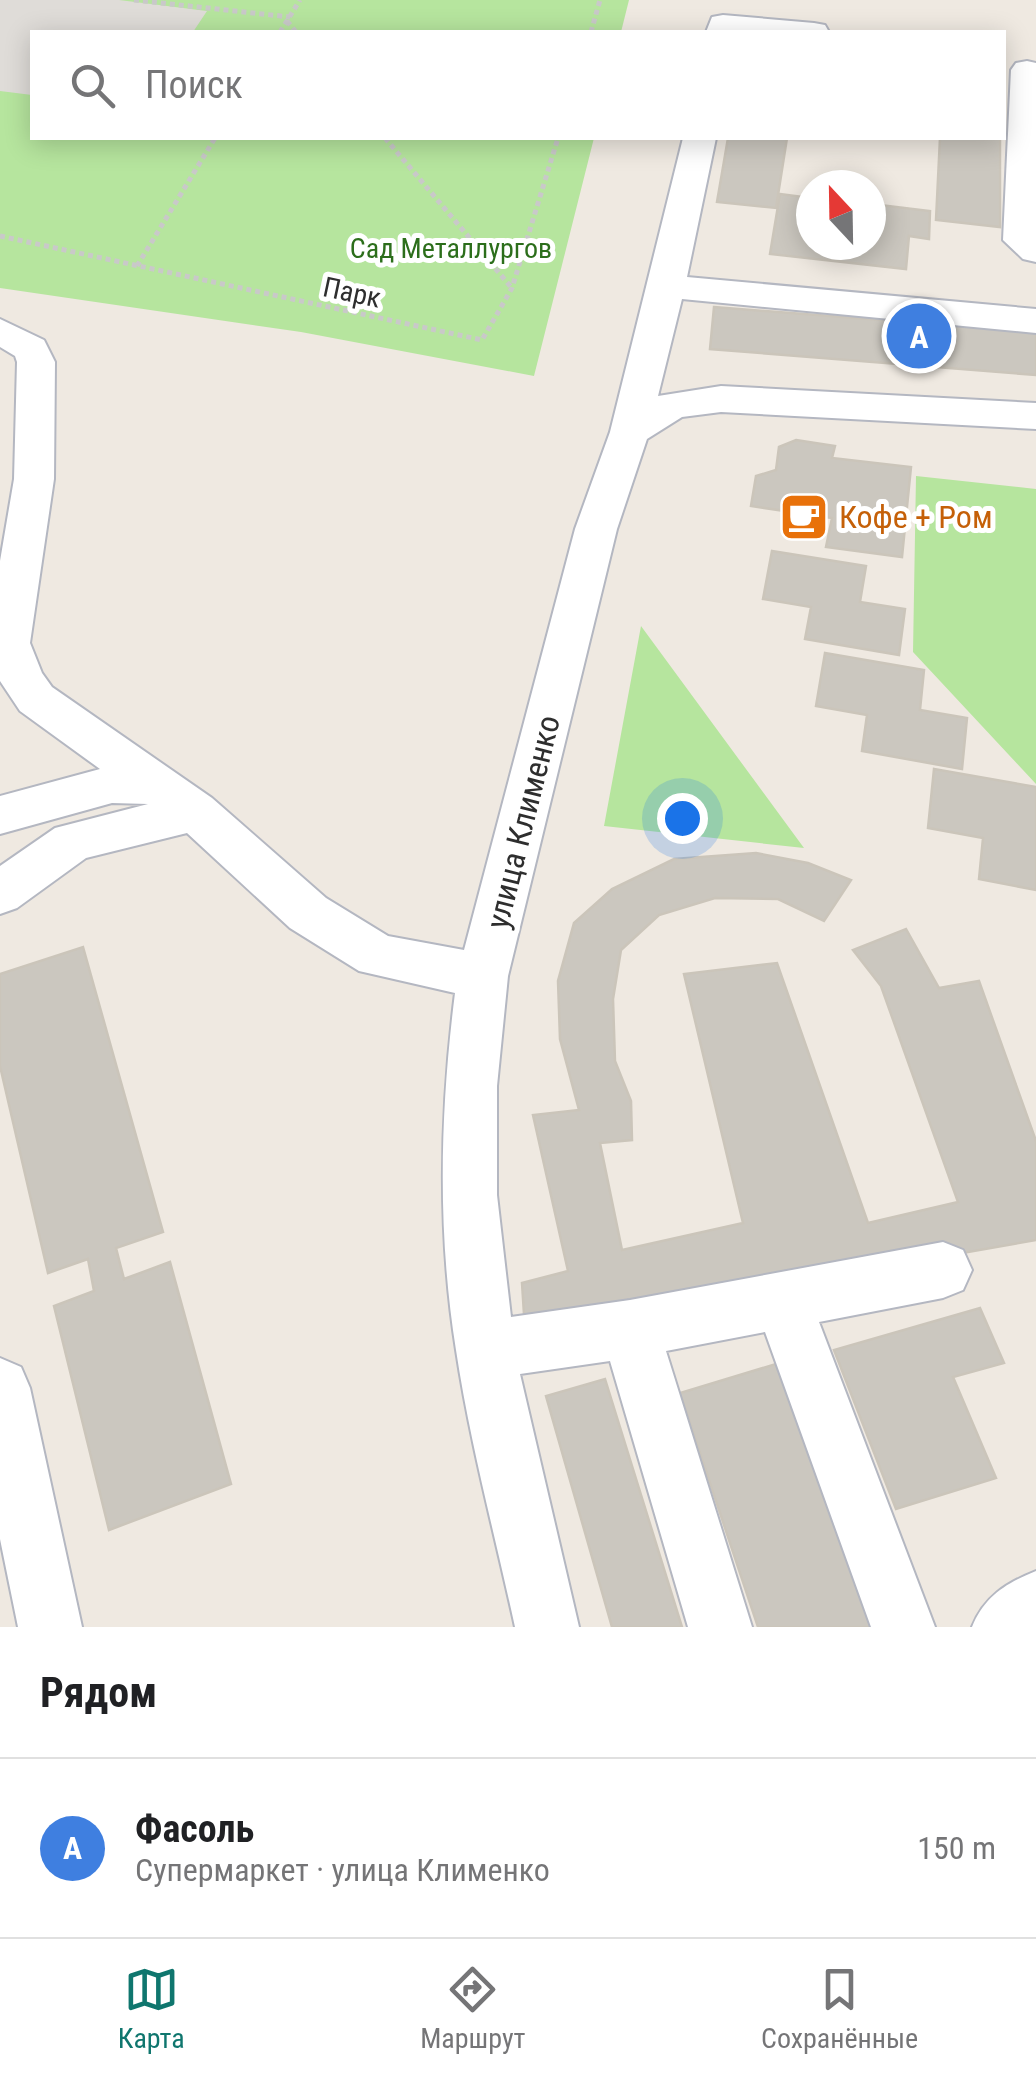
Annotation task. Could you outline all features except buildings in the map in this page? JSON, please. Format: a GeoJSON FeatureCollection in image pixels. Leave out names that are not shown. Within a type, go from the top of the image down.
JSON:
{"type":"FeatureCollection","features":[{"type":"Feature","properties":{"kind":"street"},"geometry":{"type":"LineString","coordinates":[[722,30],[723,24],[791,30]]}},
{"type":"Feature","properties":{"kind":"street"},"geometry":{"type":"LineString","coordinates":[[1022,58],[1021,240],[1036,251]]}},
{"type":"Feature","properties":{"kind":"street","name":"улица Клименко"},"geometry":{"type":"LineString","coordinates":[[547,1627],[486,1350],[469,1195],[470,1086],[483,976],[596,529],[630,432],[699,140]]}},
{"type":"Feature","properties":{"kind":"street"},"geometry":{"type":"LineString","coordinates":[[667,286],[1036,321]]}},
{"type":"Feature","properties":{"kind":"street"},"geometry":{"type":"LineString","coordinates":[[0,331],[32,348],[36,362],[34,479],[8,643],[22,680],[36,699],[194,812],[308,913],[378,956],[483,976]]}},
{"type":"Feature","properties":{"kind":"street"},"geometry":{"type":"LineString","coordinates":[[630,432],[672,405],[721,399],[1036,416]]}},
{"type":"Feature","properties":{"kind":"street"},"geometry":{"type":"LineString","coordinates":[[0,815],[112,784],[153,782]]}},
{"type":"Feature","properties":{"kind":"street"},"geometry":{"type":"LineString","coordinates":[[0,893],[72,842],[194,812]]}},
{"type":"Feature","properties":{"kind":"street"},"geometry":{"type":"LineString","coordinates":[[486,1350],[630,1329],[943,1270]]}},
{"type":"Feature","properties":{"kind":"street"},"geometry":{"type":"LineString","coordinates":[[782,1300],[903,1627]]}},
{"type":"Feature","properties":{"kind":"street"},"geometry":{"type":"LineString","coordinates":[[630,1329],[720,1627]]}},
{"type":"Feature","properties":{"kind":"street"},"geometry":{"type":"LineString","coordinates":[[0,1388],[50,1627]]}},
{"type":"Feature","properties":{"kind":"street"},"geometry":{"type":"LineString","coordinates":[[1004,1627],[1036,1602]]}},
{"type":"Feature","properties":{"kind":"path"},"geometry":{"type":"LineString","coordinates":[[134,0],[288,19]]}},
{"type":"Feature","properties":{"kind":"path"},"geometry":{"type":"LineString","coordinates":[[281,30],[300,0]]}},
{"type":"Feature","properties":{"kind":"path"},"geometry":{"type":"LineString","coordinates":[[591,30],[600,0]]}},
{"type":"Feature","properties":{"kind":"path"},"geometry":{"type":"LineString","coordinates":[[288,19],[295,30]]}},
{"type":"Feature","properties":{"kind":"path"},"geometry":{"type":"LineString","coordinates":[[137,266],[215,140]]}},
{"type":"Feature","properties":{"kind":"path"},"geometry":{"type":"LineString","coordinates":[[387,140],[512,288]]}},
{"type":"Feature","properties":{"kind":"path","name":"Парк"},"geometry":{"type":"LineString","coordinates":[[0,236],[482,340],[512,288],[557,140]]}},
{"type":"Feature","properties":{"kind":"green space","name":"Сад Металлургов"},"geometry":{"type":"Polygon","coordinates":[[[0,0],[629,0],[622,30],[30,30],[30,140],[593,140],[534,376],[301,332],[0,288],[0,0]]]}},
{"type":"Feature","properties":{"kind":"green space"},"geometry":{"type":"Polygon","coordinates":[[[916,476],[1036,489],[1036,784],[913,652],[916,476]]]}},
{"type":"Feature","properties":{"kind":"green space"},"geometry":{"type":"Polygon","coordinates":[[[641,626],[804,848],[604,826],[641,626]]]}},
{"type":"Feature","properties":{"kind":"shaded area"},"geometry":{"type":"Polygon","coordinates":[[[0,0],[119,0],[207,11],[194,30],[30,30],[30,95],[0,91],[0,0]]]}},
{"type":"Feature","properties":{"kind":"place","name":"Фасоль"},"geometry":{"type":"Point","coordinates":[919,336]}},
{"type":"Feature","properties":{"kind":"place","name":"Кофе + Ром"},"geometry":{"type":"Point","coordinates":[804,517]}}]}
